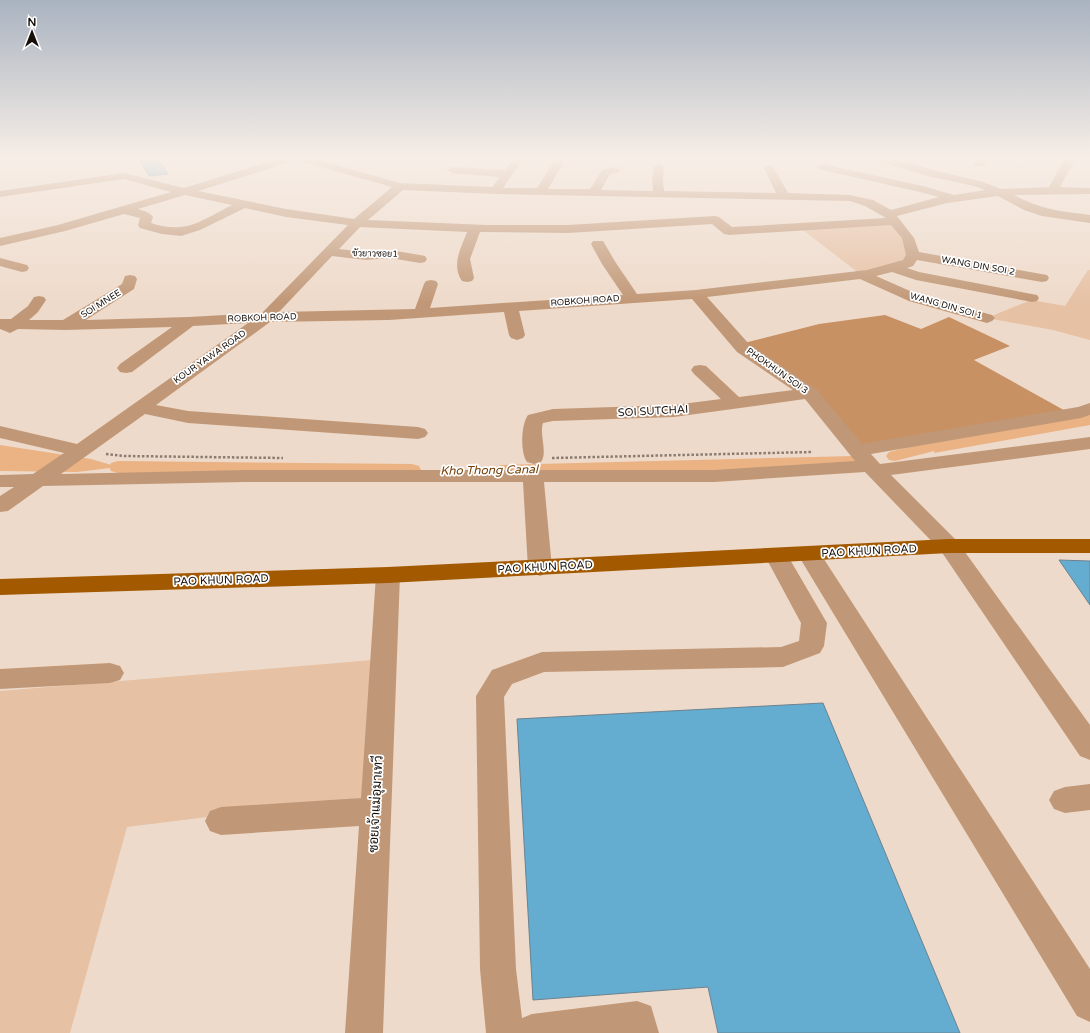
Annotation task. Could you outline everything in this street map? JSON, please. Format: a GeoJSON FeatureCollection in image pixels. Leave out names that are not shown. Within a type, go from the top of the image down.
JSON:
{"type":"FeatureCollection","features":[{"type":"Feature","properties":{"kind":"main road","name":"PAO KHUN ROAD"},"geometry":{"type":"LineString","coordinates":[[0,587],[388,575],[810,555],[949,546],[1090,546]]}},
{"type":"Feature","properties":{"kind":"street"},"geometry":{"type":"LineString","coordinates":[[0,242],[61,228],[136,206]]}},
{"type":"Feature","properties":{"kind":"street"},"geometry":{"type":"LineString","coordinates":[[124,210],[143,214],[147,217],[144,225],[168,231],[180,232],[190,229],[239,206]]}},
{"type":"Feature","properties":{"kind":"street"},"geometry":{"type":"LineString","coordinates":[[254,206],[286,213],[358,224],[475,229],[568,230],[715,220],[729,231],[892,218],[929,206]]}},
{"type":"Feature","properties":{"kind":"street","name":"KOUR YAWA ROAD"},"geometry":{"type":"LineString","coordinates":[[0,506],[80,451],[266,317],[329,252],[378,206]]}},
{"type":"Feature","properties":{"kind":"street"},"geometry":{"type":"LineString","coordinates":[[874,206],[892,218],[908,238],[912,255]]}},
{"type":"Feature","properties":{"kind":"street"},"geometry":{"type":"LineString","coordinates":[[1026,206],[1046,213],[1090,219]]}},
{"type":"Feature","properties":{"kind":"street"},"geometry":{"type":"LineString","coordinates":[[467,278],[463,259],[475,229]]}},
{"type":"Feature","properties":{"kind":"street"},"geometry":{"type":"LineString","coordinates":[[598,244],[609,264],[633,298]]}},
{"type":"Feature","properties":{"kind":"street","name":"ขัวยาวซอย1"},"geometry":{"type":"LineString","coordinates":[[329,252],[366,256],[390,254],[420,259]]}},
{"type":"Feature","properties":{"kind":"street","name":"ROBKOH ROAD"},"geometry":{"type":"LineString","coordinates":[[0,324],[66,325],[189,322],[266,317],[389,315],[696,294],[860,274],[908,263],[912,255]]}},
{"type":"Feature","properties":{"kind":"street","name":"WANG DIN SOI 2"},"geometry":{"type":"LineString","coordinates":[[912,255],[1042,278]]}},
{"type":"Feature","properties":{"kind":"street"},"geometry":{"type":"LineString","coordinates":[[0,262],[22,268]]}},
{"type":"Feature","properties":{"kind":"street"},"geometry":{"type":"LineString","coordinates":[[892,267],[916,276],[1032,298]]}},
{"type":"Feature","properties":{"kind":"street","name":"WANG DIN SOI 1"},"geometry":{"type":"LineString","coordinates":[[860,274],[914,298],[987,318]]}},
{"type":"Feature","properties":{"kind":"street","name":"SOI MNEE"},"geometry":{"type":"LineString","coordinates":[[66,325],[129,286],[130,279]]}},
{"type":"Feature","properties":{"kind":"street"},"geometry":{"type":"LineString","coordinates":[[421,312],[431,284]]}},
{"type":"Feature","properties":{"kind":"street","name":"PHOKHUN SOI 3"},"geometry":{"type":"LineString","coordinates":[[696,294],[743,348],[810,393],[868,463],[949,546],[1090,748]]}},
{"type":"Feature","properties":{"kind":"street"},"geometry":{"type":"LineString","coordinates":[[0,334],[16,324],[33,309],[39,300]]}},
{"type":"Feature","properties":{"kind":"street"},"geometry":{"type":"LineString","coordinates":[[510,306],[517,335]]}},
{"type":"Feature","properties":{"kind":"street"},"geometry":{"type":"LineString","coordinates":[[126,368],[189,322]]}},
{"type":"Feature","properties":{"kind":"street"},"geometry":{"type":"LineString","coordinates":[[700,370],[734,402]]}},
{"type":"Feature","properties":{"kind":"street","name":"SOI SUTCHAI"},"geometry":{"type":"LineString","coordinates":[[534,467],[532,428],[535,419],[553,415],[674,411],[810,393]]}},
{"type":"Feature","properties":{"kind":"street"},"geometry":{"type":"LineString","coordinates":[[140,407],[188,417],[418,432]]}},
{"type":"Feature","properties":{"kind":"street"},"geometry":{"type":"LineString","coordinates":[[868,463],[906,440],[1000,426],[1081,412],[1090,409]]}},
{"type":"Feature","properties":{"kind":"street"},"geometry":{"type":"LineString","coordinates":[[0,432],[80,451]]}},
{"type":"Feature","properties":{"kind":"street"},"geometry":{"type":"LineString","coordinates":[[0,481],[36,482],[534,467],[715,476],[1090,443]]}},
{"type":"Feature","properties":{"kind":"street"},"geometry":{"type":"LineString","coordinates":[[534,467],[540,568]]}},
{"type":"Feature","properties":{"kind":"street"},"geometry":{"type":"LineString","coordinates":[[810,555],[1090,1004]]}},
{"type":"Feature","properties":{"kind":"street"},"geometry":{"type":"LineString","coordinates":[[505,1033],[498,969],[490,696],[502,677],[542,662],[783,657],[811,646],[814,623],[777,556]]}},
{"type":"Feature","properties":{"kind":"street","name":"ซอยเจ้าแม่อุมาเทวี"},"geometry":{"type":"LineString","coordinates":[[364,1033],[388,575]]}},
{"type":"Feature","properties":{"kind":"street"},"geometry":{"type":"LineString","coordinates":[[0,679],[110,673]]}},
{"type":"Feature","properties":{"kind":"street"},"geometry":{"type":"LineString","coordinates":[[221,821],[376,811]]}},
{"type":"Feature","properties":{"kind":"street"},"geometry":{"type":"LineString","coordinates":[[532,1033],[637,1020],[640,1033]]}},
{"type":"Feature","properties":{"kind":"path"},"geometry":{"type":"LineString","coordinates":[[80,451],[125,456],[284,458]]}},
{"type":"Feature","properties":{"kind":"path"},"geometry":{"type":"LineString","coordinates":[[534,467],[608,458],[818,452]]}},
{"type":"Feature","properties":{"kind":"shaded area"},"geometry":{"type":"Polygon","coordinates":[[[895,221],[908,238],[908,263],[860,274],[799,227],[895,221]]]}},
{"type":"Feature","properties":{"kind":"shaded area"},"geometry":{"type":"Polygon","coordinates":[[[1088,270],[1090,270],[1090,340],[1053,330],[987,318],[1031,300],[1065,306],[1088,270]]]}},
{"type":"Feature","properties":{"kind":"shaded area"},"geometry":{"type":"Polygon","coordinates":[[[885,315],[921,329],[949,317],[1010,346],[974,360],[1071,414],[858,450],[813,392],[740,344],[819,324],[885,315]]]}},
{"type":"Feature","properties":{"kind":"shaded area"},"geometry":{"type":"Polygon","coordinates":[[[1090,415],[1090,425],[934,453],[937,439],[1090,415]]]}},
{"type":"Feature","properties":{"kind":"shaded area"},"geometry":{"type":"Polygon","coordinates":[[[0,445],[91,459],[118,467],[77,472],[0,471],[0,445]]]}},
{"type":"Feature","properties":{"kind":"shaded area"},"geometry":{"type":"Polygon","coordinates":[[[373,660],[367,797],[127,827],[70,1033],[0,1033],[0,691],[373,660]]]}},
{"type":"Feature","properties":{"kind":"building"},"geometry":{"type":"Polygon","coordinates":[[[1059,560],[1090,561],[1090,605],[1059,560]]]}},
{"type":"Feature","properties":{"kind":"building"},"geometry":{"type":"Polygon","coordinates":[[[823,703],[960,1033],[718,1033],[708,987],[533,1000],[517,719],[823,703]]]}},
{"type":"Feature","properties":{"kind":"waterway","name":"Kho Thong Canal"},"geometry":{"type":"LineString","coordinates":[[895,456],[936,445]]}},
{"type":"Feature","properties":{"kind":"waterway","name":"Kho Thong Canal"},"geometry":{"type":"LineString","coordinates":[[502,471],[854,462]]}},
{"type":"Feature","properties":{"kind":"waterway","name":"Kho Thong Canal"},"geometry":{"type":"LineString","coordinates":[[118,467],[412,470]]}}]}
